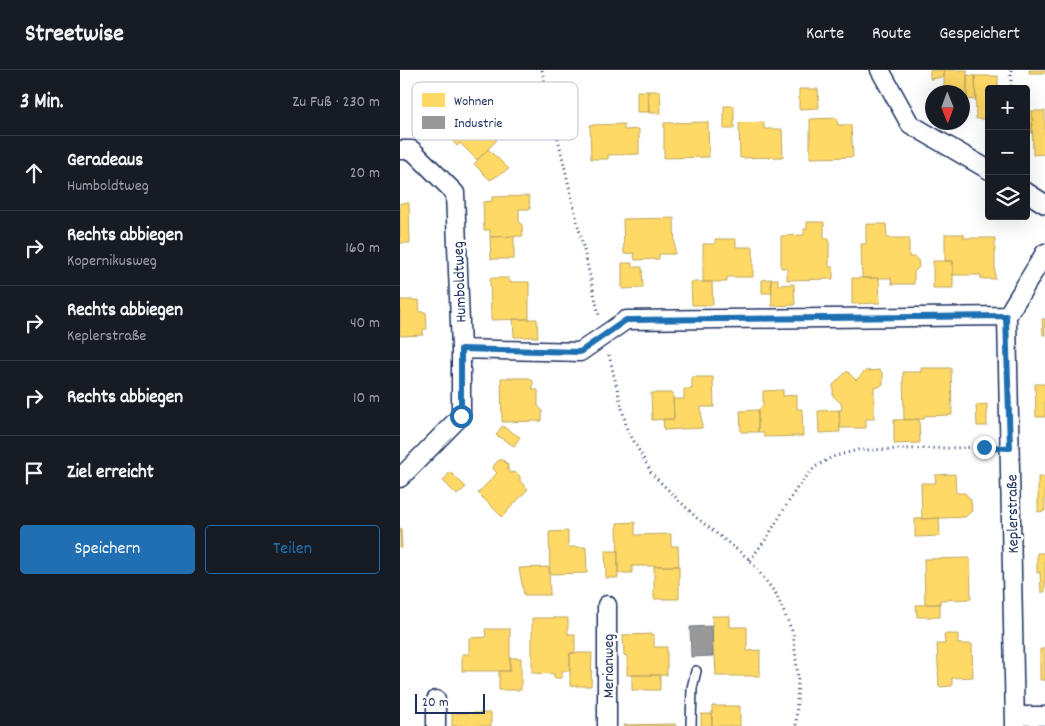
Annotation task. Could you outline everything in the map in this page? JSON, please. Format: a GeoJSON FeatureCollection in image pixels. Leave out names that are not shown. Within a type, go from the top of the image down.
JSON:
{"type":"FeatureCollection","features":[{"type":"Feature","properties":{"kind":"street"},"geometry":{"type":"LineString","coordinates":[[880,70],[910,124],[985,168]]}},
{"type":"Feature","properties":{"kind":"street","name":"Humboldtweg"},"geometry":{"type":"LineString","coordinates":[[400,150],[412,150],[455,193],[461,349],[461,416],[400,478]]}},
{"type":"Feature","properties":{"kind":"street"},"geometry":{"type":"LineString","coordinates":[[1030,195],[1045,204]]}},
{"type":"Feature","properties":{"kind":"street"},"geometry":{"type":"LineString","coordinates":[[461,349],[580,352],[626,320],[1006,316],[1045,253]]}},
{"type":"Feature","properties":{"kind":"street","name":"Keplerstraße"},"geometry":{"type":"LineString","coordinates":[[1006,316],[1015,721]]}},
{"type":"Feature","properties":{"kind":"street","name":"Merianweg"},"geometry":{"type":"LineString","coordinates":[[607,605],[607,726]]}},
{"type":"Feature","properties":{"kind":"street"},"geometry":{"type":"LineString","coordinates":[[436,700],[436,726]]}},
{"type":"Feature","properties":{"kind":"street"},"geometry":{"type":"LineString","coordinates":[[1015,721],[1045,716]]}},
{"type":"Feature","properties":{"kind":"lane"},"geometry":{"type":"LineString","coordinates":[[691,726],[692,688],[696,671]]}},
{"type":"Feature","properties":{"kind":"path"},"geometry":{"type":"LineString","coordinates":[[1011,70],[1011,85]]}},
{"type":"Feature","properties":{"kind":"path"},"geometry":{"type":"LineString","coordinates":[[558,140],[627,429],[652,474],[698,518],[750,560],[776,594],[793,634],[798,677],[796,726]]}},
{"type":"Feature","properties":{"kind":"path"},"geometry":{"type":"LineString","coordinates":[[750,560],[772,531],[797,488],[815,467],[832,456],[858,450],[1010,448]]}},
{"type":"Feature","properties":{"kind":"building: Wohnen"},"geometry":{"type":"Polygon","coordinates":[[[930,70],[944,70],[944,77],[930,79],[930,70]]]}},
{"type":"Feature","properties":{"kind":"building: Wohnen"},"geometry":{"type":"Polygon","coordinates":[[[944,70],[967,70],[967,85],[944,85],[944,70]]]}},
{"type":"Feature","properties":{"kind":"building: Wohnen"},"geometry":{"type":"Polygon","coordinates":[[[1029,70],[1045,70],[1045,73],[1029,73],[1029,70]]]}},
{"type":"Feature","properties":{"kind":"building: Wohnen"},"geometry":{"type":"Polygon","coordinates":[[[967,75],[975,76],[976,100],[970,99],[970,85],[967,85],[967,75]]]}},
{"type":"Feature","properties":{"kind":"building: Wohnen"},"geometry":{"type":"Polygon","coordinates":[[[975,76],[998,76],[998,85],[985,85],[985,119],[976,119],[975,76]]]}},
{"type":"Feature","properties":{"kind":"building: Wohnen"},"geometry":{"type":"Polygon","coordinates":[[[799,89],[818,89],[819,108],[799,109],[799,89]]]}},
{"type":"Feature","properties":{"kind":"building: Wohnen"},"geometry":{"type":"Polygon","coordinates":[[[637,91],[648,91],[649,112],[637,112],[637,91]]]}},
{"type":"Feature","properties":{"kind":"building: Wohnen"},"geometry":{"type":"Polygon","coordinates":[[[648,91],[660,91],[661,113],[649,113],[648,91]]]}},
{"type":"Feature","properties":{"kind":"building: Wohnen"},"geometry":{"type":"Polygon","coordinates":[[[724,106],[734,106],[734,129],[724,129],[724,106]]]}},
{"type":"Feature","properties":{"kind":"building: Wohnen"},"geometry":{"type":"Polygon","coordinates":[[[1030,111],[1032,111],[1032,133],[1030,133],[1030,111]]]}},
{"type":"Feature","properties":{"kind":"building: Wohnen"},"geometry":{"type":"Polygon","coordinates":[[[1032,111],[1045,111],[1045,154],[1033,155],[1032,111]]]}},
{"type":"Feature","properties":{"kind":"building: Wohnen"},"geometry":{"type":"Polygon","coordinates":[[[837,118],[838,125],[851,125],[853,157],[810,158],[810,119],[837,118]]]}},
{"type":"Feature","properties":{"kind":"building: Wohnen"},"geometry":{"type":"Polygon","coordinates":[[[708,122],[709,157],[664,158],[664,123],[708,122]]]}},
{"type":"Feature","properties":{"kind":"building: Wohnen"},"geometry":{"type":"Polygon","coordinates":[[[764,122],[764,129],[782,129],[783,157],[740,158],[739,123],[764,122]]]}},
{"type":"Feature","properties":{"kind":"building: Wohnen"},"geometry":{"type":"Polygon","coordinates":[[[624,124],[624,130],[639,129],[639,154],[608,155],[608,159],[591,159],[590,125],[624,124]]]}},
{"type":"Feature","properties":{"kind":"building: Wohnen"},"geometry":{"type":"Polygon","coordinates":[[[452,140],[497,140],[477,160],[460,143],[457,146],[452,140]]]}},
{"type":"Feature","properties":{"kind":"building: Wohnen"},"geometry":{"type":"Polygon","coordinates":[[[488,149],[509,169],[490,180],[474,164],[488,149]]]}},
{"type":"Feature","properties":{"kind":"building: Wohnen"},"geometry":{"type":"Polygon","coordinates":[[[529,196],[530,209],[519,209],[519,221],[522,225],[523,236],[490,237],[490,230],[484,230],[483,202],[492,201],[492,197],[529,196]]]}},
{"type":"Feature","properties":{"kind":"building: Wohnen"},"geometry":{"type":"Polygon","coordinates":[[[400,203],[409,203],[410,243],[400,243],[400,203]]]}},
{"type":"Feature","properties":{"kind":"building: Wohnen"},"geometry":{"type":"Polygon","coordinates":[[[674,218],[675,254],[659,254],[659,259],[635,260],[634,253],[624,254],[623,219],[674,218]]]}},
{"type":"Feature","properties":{"kind":"building: Wohnen"},"geometry":{"type":"Polygon","coordinates":[[[807,222],[824,222],[824,238],[829,238],[829,267],[833,267],[833,279],[787,280],[787,268],[781,268],[781,236],[804,235],[804,229],[807,229],[807,222]]]}},
{"type":"Feature","properties":{"kind":"building: Wohnen"},"geometry":{"type":"Polygon","coordinates":[[[866,224],[886,224],[887,238],[909,238],[909,257],[914,257],[918,260],[919,267],[914,272],[914,284],[892,284],[891,278],[862,278],[861,244],[866,244],[866,224]]]}},
{"type":"Feature","properties":{"kind":"building: Wohnen"},"geometry":{"type":"Polygon","coordinates":[[[945,234],[964,234],[964,238],[995,238],[995,279],[981,279],[981,275],[953,275],[953,261],[945,261],[945,234]]]}},
{"type":"Feature","properties":{"kind":"building: Wohnen"},"geometry":{"type":"Polygon","coordinates":[[[514,236],[514,259],[491,259],[490,237],[514,236]]]}},
{"type":"Feature","properties":{"kind":"building: Wohnen"},"geometry":{"type":"Polygon","coordinates":[[[715,239],[736,239],[736,247],[753,247],[753,277],[727,277],[727,282],[703,282],[703,244],[715,244],[715,239]]]}},
{"type":"Feature","properties":{"kind":"building: Wohnen"},"geometry":{"type":"Polygon","coordinates":[[[933,261],[953,261],[953,288],[933,288],[933,261]]]}},
{"type":"Feature","properties":{"kind":"building: Wohnen"},"geometry":{"type":"Polygon","coordinates":[[[622,263],[632,263],[632,267],[642,267],[643,288],[622,289],[622,263]]]}},
{"type":"Feature","properties":{"kind":"building: Wohnen"},"geometry":{"type":"Polygon","coordinates":[[[490,278],[509,278],[509,282],[529,282],[529,319],[491,320],[490,278]]]}},
{"type":"Feature","properties":{"kind":"building: Wohnen"},"geometry":{"type":"Polygon","coordinates":[[[852,278],[879,278],[880,303],[852,304],[852,278]]]}},
{"type":"Feature","properties":{"kind":"building: Wohnen"},"geometry":{"type":"Polygon","coordinates":[[[771,279],[772,293],[762,293],[762,280],[771,279]]]}},
{"type":"Feature","properties":{"kind":"building: Wohnen"},"geometry":{"type":"Polygon","coordinates":[[[771,279],[778,279],[778,285],[794,284],[795,305],[772,306],[771,279]]]}},
{"type":"Feature","properties":{"kind":"building: Wohnen"},"geometry":{"type":"Polygon","coordinates":[[[691,282],[712,282],[713,305],[692,305],[691,282]]]}},
{"type":"Feature","properties":{"kind":"building: Wohnen"},"geometry":{"type":"Polygon","coordinates":[[[400,300],[419,300],[420,312],[426,312],[427,329],[423,329],[423,335],[400,336],[400,300]]]}},
{"type":"Feature","properties":{"kind":"building: Wohnen"},"geometry":{"type":"Polygon","coordinates":[[[513,319],[537,319],[538,337],[514,337],[513,319]]]}},
{"type":"Feature","properties":{"kind":"building: Wohnen"},"geometry":{"type":"Polygon","coordinates":[[[1042,319],[1045,319],[1045,335],[1043,335],[1042,319]]]}},
{"type":"Feature","properties":{"kind":"building: Wohnen"},"geometry":{"type":"Polygon","coordinates":[[[921,368],[951,368],[952,415],[924,416],[924,419],[904,420],[903,372],[921,372],[921,368]]]}},
{"type":"Feature","properties":{"kind":"building: Wohnen"},"geometry":{"type":"Polygon","coordinates":[[[880,370],[883,374],[883,384],[879,387],[874,387],[874,419],[866,419],[866,428],[840,428],[839,410],[842,410],[841,403],[833,396],[833,385],[847,371],[856,380],[865,371],[880,370]]]}},
{"type":"Feature","properties":{"kind":"building: Wohnen"},"geometry":{"type":"Polygon","coordinates":[[[692,377],[713,377],[714,407],[701,407],[702,428],[664,430],[663,419],[674,419],[673,399],[684,399],[684,389],[692,389],[692,377]]]}},
{"type":"Feature","properties":{"kind":"building: Wohnen"},"geometry":{"type":"Polygon","coordinates":[[[501,378],[529,378],[533,381],[533,390],[538,390],[538,406],[542,410],[542,421],[502,422],[501,378]]]}},
{"type":"Feature","properties":{"kind":"building: Wohnen"},"geometry":{"type":"Polygon","coordinates":[[[1035,384],[1045,384],[1045,417],[1036,417],[1035,384]]]}},
{"type":"Feature","properties":{"kind":"building: Wohnen"},"geometry":{"type":"Polygon","coordinates":[[[783,390],[783,396],[797,395],[797,409],[802,409],[803,436],[764,437],[763,432],[758,432],[758,410],[763,405],[763,391],[783,390]]]}},
{"type":"Feature","properties":{"kind":"building: Wohnen"},"geometry":{"type":"Polygon","coordinates":[[[651,393],[673,393],[674,419],[652,420],[651,393]]]}},
{"type":"Feature","properties":{"kind":"building: Wohnen"},"geometry":{"type":"Polygon","coordinates":[[[987,404],[987,426],[977,426],[976,405],[987,404]]]}},
{"type":"Feature","properties":{"kind":"building: Wohnen"},"geometry":{"type":"Polygon","coordinates":[[[758,410],[758,432],[741,432],[740,411],[758,410]]]}},
{"type":"Feature","properties":{"kind":"building: Wohnen"},"geometry":{"type":"Polygon","coordinates":[[[839,410],[840,432],[819,433],[818,411],[839,410]]]}},
{"type":"Feature","properties":{"kind":"building: Wohnen"},"geometry":{"type":"Polygon","coordinates":[[[919,419],[920,443],[894,444],[894,420],[919,419]]]}},
{"type":"Feature","properties":{"kind":"building: Wohnen"},"geometry":{"type":"Polygon","coordinates":[[[502,426],[520,437],[514,446],[496,435],[502,426]]]}},
{"type":"Feature","properties":{"kind":"building: Wohnen"},"geometry":{"type":"Polygon","coordinates":[[[499,460],[503,460],[508,465],[510,473],[515,472],[520,476],[520,481],[528,489],[502,517],[478,493],[497,473],[493,469],[499,460]]]}},
{"type":"Feature","properties":{"kind":"building: Wohnen"},"geometry":{"type":"Polygon","coordinates":[[[450,472],[466,487],[457,495],[443,481],[450,472]]]}},
{"type":"Feature","properties":{"kind":"building: Wohnen"},"geometry":{"type":"Polygon","coordinates":[[[955,474],[956,493],[965,493],[971,500],[972,511],[965,517],[922,519],[921,483],[936,483],[935,475],[955,474]]]}},
{"type":"Feature","properties":{"kind":"building: Wohnen"},"geometry":{"type":"Polygon","coordinates":[[[1038,477],[1045,477],[1045,511],[1038,512],[1038,477]]]}},
{"type":"Feature","properties":{"kind":"building: Wohnen"},"geometry":{"type":"Polygon","coordinates":[[[939,518],[940,536],[915,537],[915,519],[939,518]]]}},
{"type":"Feature","properties":{"kind":"building: Wohnen"},"geometry":{"type":"Polygon","coordinates":[[[635,522],[635,535],[671,534],[671,546],[678,546],[679,566],[632,566],[632,573],[618,573],[617,523],[635,522]]]}},
{"type":"Feature","properties":{"kind":"building: Wohnen"},"geometry":{"type":"Polygon","coordinates":[[[401,528],[402,548],[400,548],[401,528]]]}},
{"type":"Feature","properties":{"kind":"building: Wohnen"},"geometry":{"type":"Polygon","coordinates":[[[568,531],[568,547],[586,547],[587,573],[550,574],[549,532],[568,531]]]}},
{"type":"Feature","properties":{"kind":"building: Wohnen"},"geometry":{"type":"Polygon","coordinates":[[[605,551],[618,551],[618,578],[606,578],[605,551]]]}},
{"type":"Feature","properties":{"kind":"building: Wohnen"},"geometry":{"type":"Polygon","coordinates":[[[1037,553],[1045,553],[1045,592],[1041,592],[1040,572],[1037,573],[1037,553]]]}},
{"type":"Feature","properties":{"kind":"building: Wohnen"},"geometry":{"type":"Polygon","coordinates":[[[970,558],[971,599],[940,600],[940,604],[925,604],[924,559],[970,558]]]}},
{"type":"Feature","properties":{"kind":"building: Wohnen"},"geometry":{"type":"Polygon","coordinates":[[[654,566],[679,566],[679,599],[654,599],[654,566]]]}},
{"type":"Feature","properties":{"kind":"building: Wohnen"},"geometry":{"type":"Polygon","coordinates":[[[549,567],[550,595],[524,595],[519,568],[549,567]]]}},
{"type":"Feature","properties":{"kind":"building: Wohnen"},"geometry":{"type":"Polygon","coordinates":[[[940,604],[940,617],[917,617],[916,605],[940,604]]]}},
{"type":"Feature","properties":{"kind":"building: Wohnen"},"geometry":{"type":"Polygon","coordinates":[[[712,616],[730,616],[730,627],[747,627],[747,651],[760,650],[760,676],[716,676],[715,656],[713,656],[712,616]]]}},
{"type":"Feature","properties":{"kind":"building: Wohnen"},"geometry":{"type":"Polygon","coordinates":[[[532,618],[568,618],[568,634],[575,634],[575,653],[570,653],[570,671],[562,671],[562,678],[554,678],[554,674],[532,673],[532,618]]]}},
{"type":"Feature","properties":{"kind":"building: Wohnen"},"geometry":{"type":"Polygon","coordinates":[[[485,629],[510,629],[510,671],[462,671],[462,654],[469,654],[469,638],[486,637],[485,629]]]}},
{"type":"Feature","properties":{"kind":"building: Wohnen"},"geometry":{"type":"Polygon","coordinates":[[[654,634],[654,647],[667,647],[667,675],[627,675],[627,656],[624,655],[623,635],[654,634]]]}},
{"type":"Feature","properties":{"kind":"building: Wohnen"},"geometry":{"type":"Polygon","coordinates":[[[944,634],[958,634],[958,644],[972,644],[973,677],[952,678],[952,686],[939,687],[937,644],[945,644],[944,634]]]}},
{"type":"Feature","properties":{"kind":"building: Wohnen"},"geometry":{"type":"Polygon","coordinates":[[[1040,649],[1045,649],[1045,680],[1040,680],[1040,649]]]}},
{"type":"Feature","properties":{"kind":"building: Wohnen"},"geometry":{"type":"Polygon","coordinates":[[[570,653],[592,653],[591,686],[570,686],[570,653]]]}},
{"type":"Feature","properties":{"kind":"building: Wohnen"},"geometry":{"type":"Polygon","coordinates":[[[510,658],[521,658],[521,690],[499,690],[499,671],[510,671],[510,658]]]}},
{"type":"Feature","properties":{"kind":"building: Wohnen"},"geometry":{"type":"Polygon","coordinates":[[[632,675],[660,675],[660,690],[632,690],[632,675]]]}},
{"type":"Feature","properties":{"kind":"building: Wohnen"},"geometry":{"type":"Polygon","coordinates":[[[712,706],[740,706],[740,726],[712,726],[712,706]]]}},
{"type":"Feature","properties":{"kind":"building: Wohnen"},"geometry":{"type":"Polygon","coordinates":[[[452,713],[491,713],[491,726],[452,726],[452,713]]]}},
{"type":"Feature","properties":{"kind":"building: Wohnen"},"geometry":{"type":"Polygon","coordinates":[[[701,714],[712,714],[712,726],[701,726],[701,714]]]}},
{"type":"Feature","properties":{"kind":"building: Wohnen"},"geometry":{"type":"Polygon","coordinates":[[[675,724],[676,726],[624,726],[624,725],[675,724]]]}},
{"type":"Feature","properties":{"kind":"building: Industrie"},"geometry":{"type":"Polygon","coordinates":[[[712,626],[713,656],[691,657],[690,627],[712,626]]]}},
{"type":"Feature","properties":{"kind":"route"},"geometry":{"type":"LineString","coordinates":[[461,416],[461,349],[580,352],[626,320],[1006,316],[1010,448],[984,447]]}}]}
